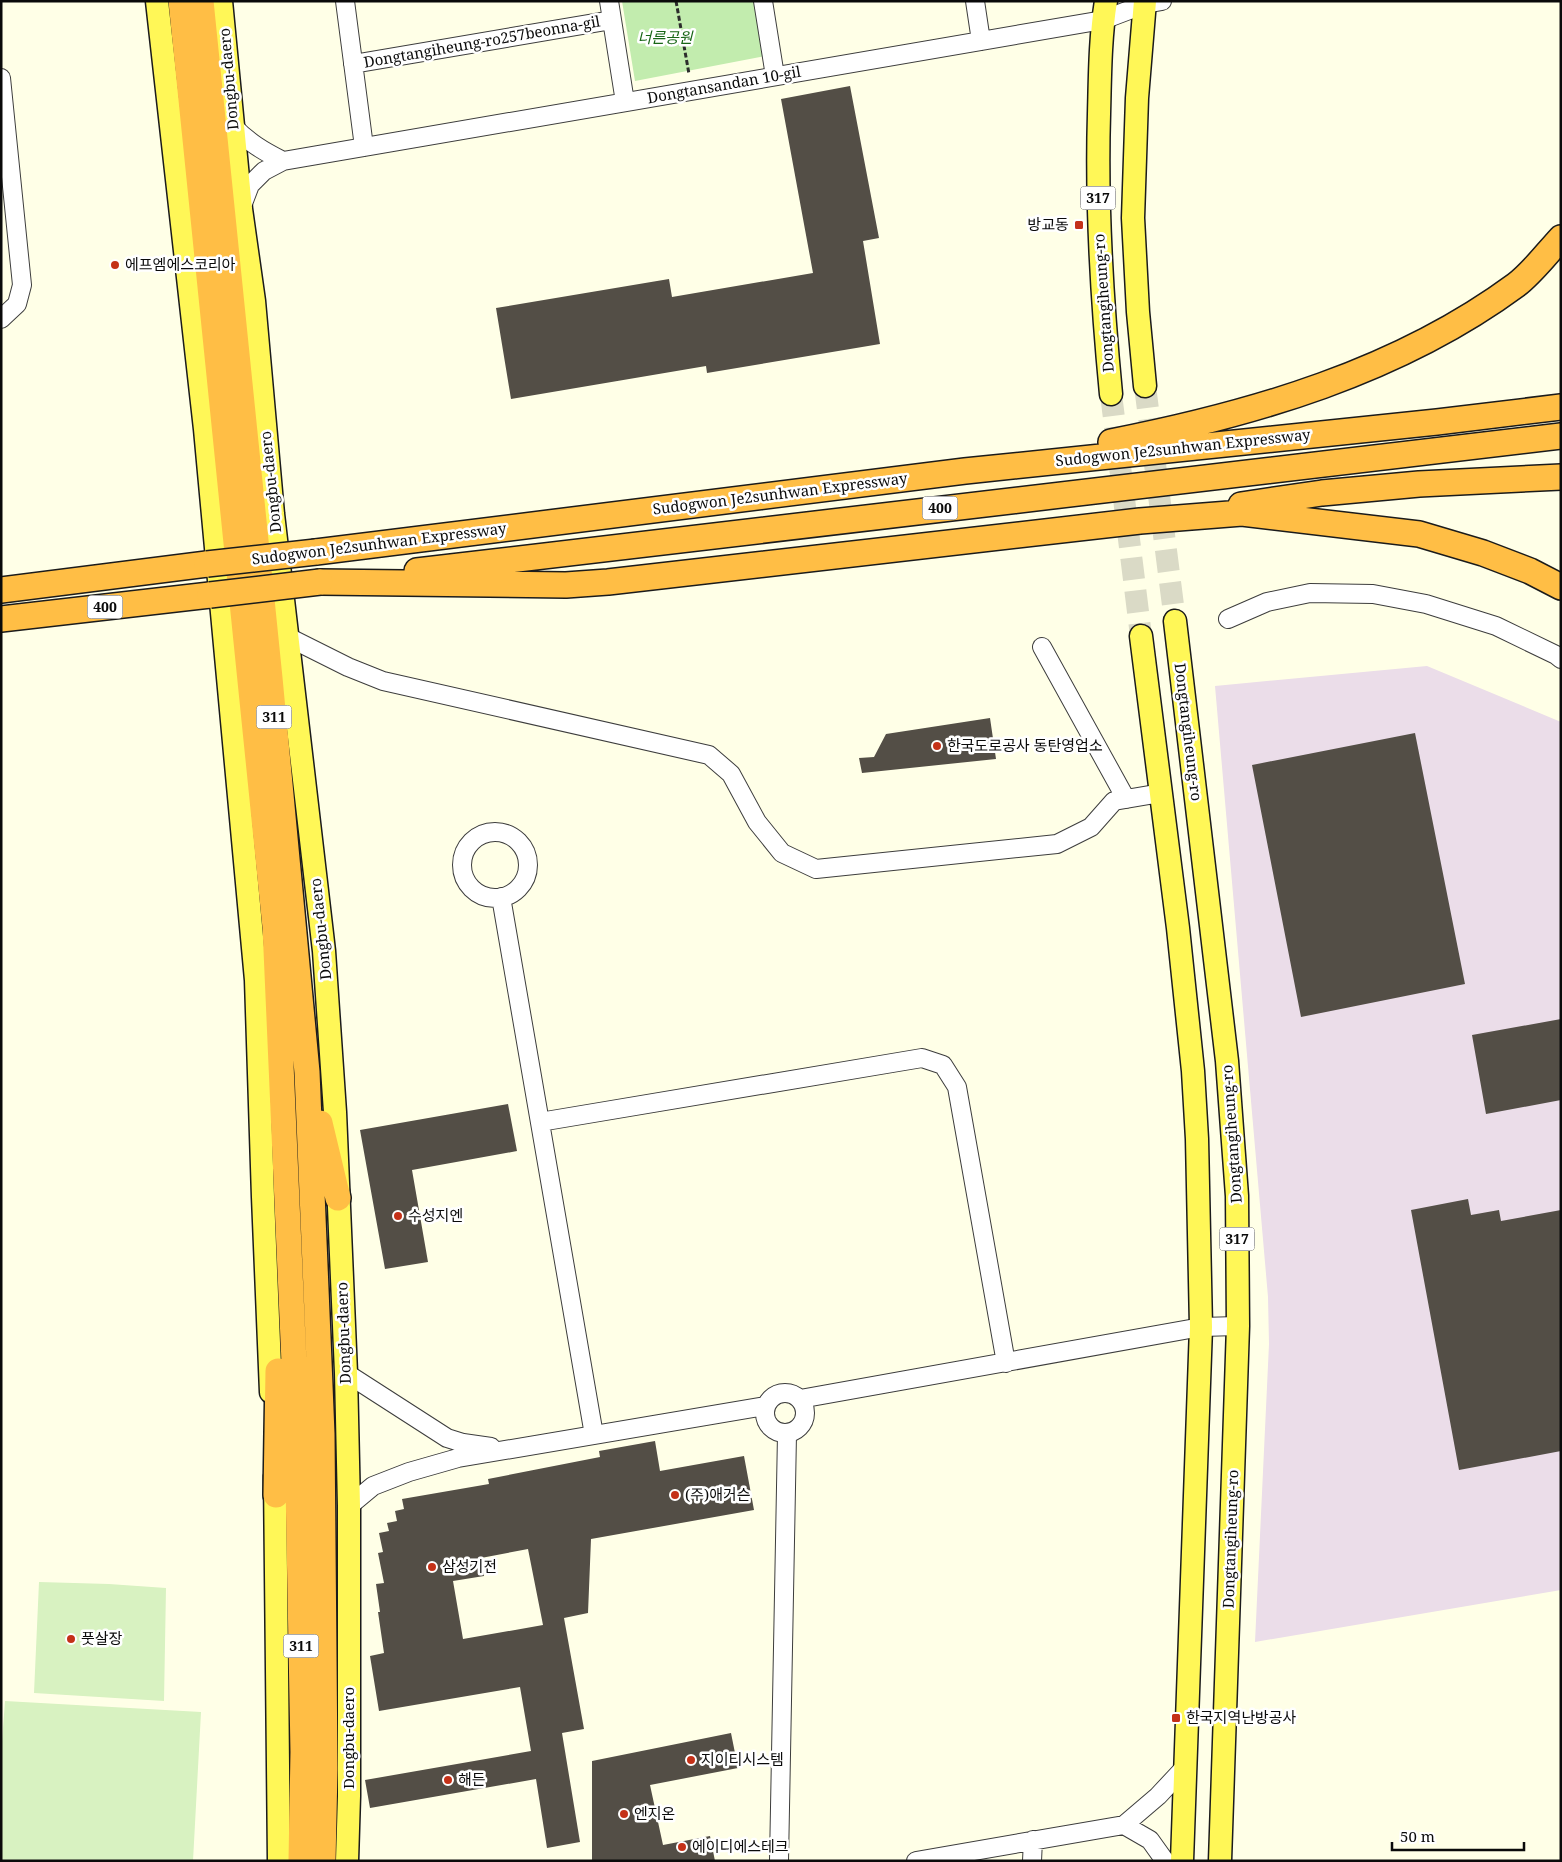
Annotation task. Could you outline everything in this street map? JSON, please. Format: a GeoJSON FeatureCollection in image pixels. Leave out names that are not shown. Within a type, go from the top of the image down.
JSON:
{"type":"FeatureCollection","features":[{"type":"Feature","properties":{"kind":"highway","name":"311"},"geometry":{"type":"LineString","coordinates":[[181,1],[275,927],[297,1431],[303,1752],[301,1861]]}},
{"type":"Feature","properties":{"kind":"highway","name":"Dongbu-daero"},"geometry":{"type":"LineString","coordinates":[[201,1],[270,678],[307,1072],[322,1434],[325,1769],[323,1861]]}},
{"type":"Feature","properties":{"kind":"highway"},"geometry":{"type":"LineString","coordinates":[[1518,284],[1561,238]]}},
{"type":"Feature","properties":{"kind":"highway"},"geometry":{"type":"LineString","coordinates":[[965,471],[1124,439],[1214,418],[1305,392],[1401,355],[1462,321],[1518,284],[1561,245]]}},
{"type":"Feature","properties":{"kind":"highway","name":"Sudogwon Je2sunhwan Expressway"},"geometry":{"type":"LineString","coordinates":[[1,590],[965,471],[1436,422],[1561,407]]}},
{"type":"Feature","properties":{"kind":"highway","name":"Sudogwon Je2sunhwan Expressway"},"geometry":{"type":"LineString","coordinates":[[1,619],[1561,436]]}},
{"type":"Feature","properties":{"kind":"highway"},"geometry":{"type":"LineString","coordinates":[[1140,521],[1322,493],[1419,484],[1561,477]]}},
{"type":"Feature","properties":{"kind":"highway"},"geometry":{"type":"LineString","coordinates":[[320,582],[566,585],[608,582],[1140,521],[1242,513],[1419,534],[1483,553],[1530,571],[1561,587]]}},
{"type":"Feature","properties":{"kind":"highway"},"geometry":{"type":"LineString","coordinates":[[276,1495],[279,1381],[270,1213],[280,1031]]}},
{"type":"Feature","properties":{"kind":"highway"},"geometry":{"type":"LineString","coordinates":[[307,1072],[338,1198]]}},
{"type":"Feature","properties":{"kind":"main road"},"geometry":{"type":"LineString","coordinates":[[157,1],[205,429],[256,980],[263,1207],[276,1495],[279,1861]]}},
{"type":"Feature","properties":{"kind":"main road","name":"Dongbu-daero"},"geometry":{"type":"LineString","coordinates":[[222,1],[241,209],[254,301],[272,505],[324,951],[335,1112],[346,1373],[349,1506],[349,1796],[346,1861]]}},
{"type":"Feature","properties":{"kind":"main road","name":"317"},"geometry":{"type":"LineString","coordinates":[[1145,386],[1138,312],[1133,218],[1137,98],[1151,2]]}},
{"type":"Feature","properties":{"kind":"main road","name":"Dongtangiheung-ro"},"geometry":{"type":"LineString","coordinates":[[1105,11],[1097,164],[1104,318],[1111,394]]}},
{"type":"Feature","properties":{"kind":"main road","name":"Dongtangiheung-ro"},"geometry":{"type":"LineString","coordinates":[[1174,621],[1228,1061],[1237,1196],[1238,1326],[1220,1861]]}},
{"type":"Feature","properties":{"kind":"main road","name":"317"},"geometry":{"type":"LineString","coordinates":[[1141,636],[1178,928],[1192,1071],[1197,1158],[1201,1327],[1182,1861]]}},
{"type":"Feature","properties":{"kind":"street"},"geometry":{"type":"LineString","coordinates":[[345,1],[364,147]]}},
{"type":"Feature","properties":{"kind":"street","name":"Dongtangiheung-ro257beonna-gil"},"geometry":{"type":"LineString","coordinates":[[608,1],[625,102]]}},
{"type":"Feature","properties":{"kind":"street"},"geometry":{"type":"LineString","coordinates":[[763,1],[775,76]]}},
{"type":"Feature","properties":{"kind":"street"},"geometry":{"type":"LineString","coordinates":[[975,1],[981,41]]}},
{"type":"Feature","properties":{"kind":"street","name":"Dongtansandan 10-gil"},"geometry":{"type":"LineString","coordinates":[[283,161],[981,41],[1105,11],[1151,2]]}},
{"type":"Feature","properties":{"kind":"street","name":"Dongtangiheung-ro257beonna-gil"},"geometry":{"type":"LineString","coordinates":[[352,64],[612,20]]}},
{"type":"Feature","properties":{"kind":"street"},"geometry":{"type":"LineString","coordinates":[[1,78],[22,285],[17,304],[1,319]]}},
{"type":"Feature","properties":{"kind":"street"},"geometry":{"type":"LineString","coordinates":[[233,126],[246,140],[283,161]]}},
{"type":"Feature","properties":{"kind":"street"},"geometry":{"type":"LineString","coordinates":[[241,209],[250,185],[264,171],[283,161]]}},
{"type":"Feature","properties":{"kind":"street"},"geometry":{"type":"LineString","coordinates":[[1228,619],[1267,602],[1310,593],[1373,594],[1426,604],[1496,626],[1561,659]]}},
{"type":"Feature","properties":{"kind":"street"},"geometry":{"type":"LineString","coordinates":[[288,638],[348,667],[383,681],[709,755],[731,774],[757,822],[782,853],[816,869],[1057,844],[1091,827],[1114,801],[1161,794]]}},
{"type":"Feature","properties":{"kind":"street"},"geometry":{"type":"LineString","coordinates":[[1042,647],[1126,799]]}},
{"type":"Feature","properties":{"kind":"street"},"geometry":{"type":"LineString","coordinates":[[501,897],[594,1434]]}},
{"type":"Feature","properties":{"kind":"street"},"geometry":{"type":"LineString","coordinates":[[540,1122],[922,1058],[943,1065],[957,1087],[1006,1363]]}},
{"type":"Feature","properties":{"kind":"street"},"geometry":{"type":"LineString","coordinates":[[800,1399],[805,1410],[803,1423],[794,1432],[781,1434],[768,1426],[764,1413],[765,1406],[775,1395],[781,1393],[788,1393],[800,1399],[1201,1327],[1238,1326]]}},
{"type":"Feature","properties":{"kind":"street"},"geometry":{"type":"LineString","coordinates":[[346,1373],[447,1438],[463,1443],[506,1450]]}},
{"type":"Feature","properties":{"kind":"street"},"geometry":{"type":"LineString","coordinates":[[349,1506],[373,1486],[410,1472],[458,1458],[765,1406]]}},
{"type":"Feature","properties":{"kind":"street"},"geometry":{"type":"LineString","coordinates":[[779,1861],[787,1434]]}},
{"type":"Feature","properties":{"kind":"street"},"geometry":{"type":"LineString","coordinates":[[916,1861],[1124,1824],[1158,1796],[1186,1765]]}},
{"type":"Feature","properties":{"kind":"street"},"geometry":{"type":"LineString","coordinates":[[1124,1824],[1150,1840],[1164,1861]]}},
{"type":"Feature","properties":{"kind":"street"},"geometry":{"type":"LineString","coordinates":[[1032,1861],[1033,1840]]}},
{"type":"Feature","properties":{"kind":"path"},"geometry":{"type":"LineString","coordinates":[[676,1],[692,91]]}},
{"type":"Feature","properties":{"kind":"shaded area"},"geometry":{"type":"Polygon","coordinates":[[[1427,666],[1561,722],[1561,1590],[1255,1642],[1269,1344],[1268,1297],[1215,686],[1427,666]]]}},
{"type":"Feature","properties":{"kind":"green space","name":"너른공원"},"geometry":{"type":"Polygon","coordinates":[[[622,1],[756,1],[765,56],[635,81],[622,1]]]}},
{"type":"Feature","properties":{"kind":"green space"},"geometry":{"type":"Polygon","coordinates":[[[39,1582],[166,1588],[164,1701],[34,1693],[39,1582]]]}},
{"type":"Feature","properties":{"kind":"green space"},"geometry":{"type":"Polygon","coordinates":[[[5,1701],[201,1712],[193,1861],[1,1861],[1,1755],[5,1701]]]}},
{"type":"Feature","properties":{"kind":"building"},"geometry":{"type":"Polygon","coordinates":[[[850,86],[879,238],[863,241],[880,344],[707,373],[706,366],[511,399],[496,308],[669,279],[672,297],[813,273],[781,99],[850,86]]]}},
{"type":"Feature","properties":{"kind":"building","name":"한국도로공사 동탄영업소"},"geometry":{"type":"Polygon","coordinates":[[[990,718],[996,759],[862,773],[859,758],[874,757],[886,734],[990,718]]]}},
{"type":"Feature","properties":{"kind":"building"},"geometry":{"type":"Polygon","coordinates":[[[1415,733],[1465,984],[1301,1017],[1252,765],[1415,733]]]}},
{"type":"Feature","properties":{"kind":"building"},"geometry":{"type":"Polygon","coordinates":[[[1561,1019],[1561,1100],[1486,1114],[1472,1035],[1561,1019]]]}},
{"type":"Feature","properties":{"kind":"building","name":"수성지엔"},"geometry":{"type":"Polygon","coordinates":[[[508,1104],[517,1151],[412,1170],[428,1262],[385,1269],[360,1130],[508,1104]]]}},
{"type":"Feature","properties":{"kind":"building"},"geometry":{"type":"Polygon","coordinates":[[[1468,1199],[1471,1215],[1499,1210],[1501,1221],[1561,1210],[1561,1451],[1459,1470],[1411,1210],[1468,1199]]]}},
{"type":"Feature","properties":{"kind":"building"},"geometry":{"type":"Polygon","coordinates":[[[655,1441],[660,1471],[744,1456],[754,1510],[591,1539],[588,1613],[564,1618],[584,1729],[562,1733],[580,1842],[547,1848],[536,1779],[370,1808],[365,1780],[531,1751],[520,1687],[379,1711],[370,1656],[384,1653],[376,1584],[384,1583],[378,1553],[383,1552],[379,1533],[389,1531],[387,1523],[397,1521],[395,1511],[404,1509],[402,1499],[489,1484],[488,1479],[600,1457],[599,1451],[655,1441]],[[528,1549],[481,1558],[484,1576],[453,1581],[463,1639],[543,1625],[528,1549]]]}},
{"type":"Feature","properties":{"kind":"building"},"geometry":{"type":"Polygon","coordinates":[[[731,1733],[738,1768],[650,1785],[663,1845],[710,1836],[715,1861],[592,1861],[592,1761],[731,1733]]]}},
{"type":"Feature","properties":{"kind":"tunnel"},"geometry":{"type":"LineString","coordinates":[[1145,386],[1175,621]]}},
{"type":"Feature","properties":{"kind":"tunnel"},"geometry":{"type":"LineString","coordinates":[[1111,394],[1141,636]]}},
{"type":"Feature","properties":{"kind":"place","name":"방교동"},"geometry":{"type":"Point","coordinates":[1079,225]}},
{"type":"Feature","properties":{"kind":"place","name":"에프엠에스코리아"},"geometry":{"type":"Point","coordinates":[115,265]}},
{"type":"Feature","properties":{"kind":"place","name":"한국도로공사 동탄영업소"},"geometry":{"type":"Point","coordinates":[937,746]}},
{"type":"Feature","properties":{"kind":"place","name":"수성지엔"},"geometry":{"type":"Point","coordinates":[398,1216]}},
{"type":"Feature","properties":{"kind":"place","name":"(주)애거슨"},"geometry":{"type":"Point","coordinates":[675,1495]}},
{"type":"Feature","properties":{"kind":"place","name":"삼성기전"},"geometry":{"type":"Point","coordinates":[432,1567]}},
{"type":"Feature","properties":{"kind":"place","name":"풋살장"},"geometry":{"type":"Point","coordinates":[71,1639]}},
{"type":"Feature","properties":{"kind":"place","name":"한국지역난방공사"},"geometry":{"type":"Point","coordinates":[1176,1718]}},
{"type":"Feature","properties":{"kind":"place","name":"지이티시스템"},"geometry":{"type":"Point","coordinates":[691,1760]}},
{"type":"Feature","properties":{"kind":"place","name":"해든"},"geometry":{"type":"Point","coordinates":[448,1780]}},
{"type":"Feature","properties":{"kind":"place","name":"엔지온"},"geometry":{"type":"Point","coordinates":[624,1814]}},
{"type":"Feature","properties":{"kind":"place","name":"에이디에스테크"},"geometry":{"type":"Point","coordinates":[682,1847]}}]}
